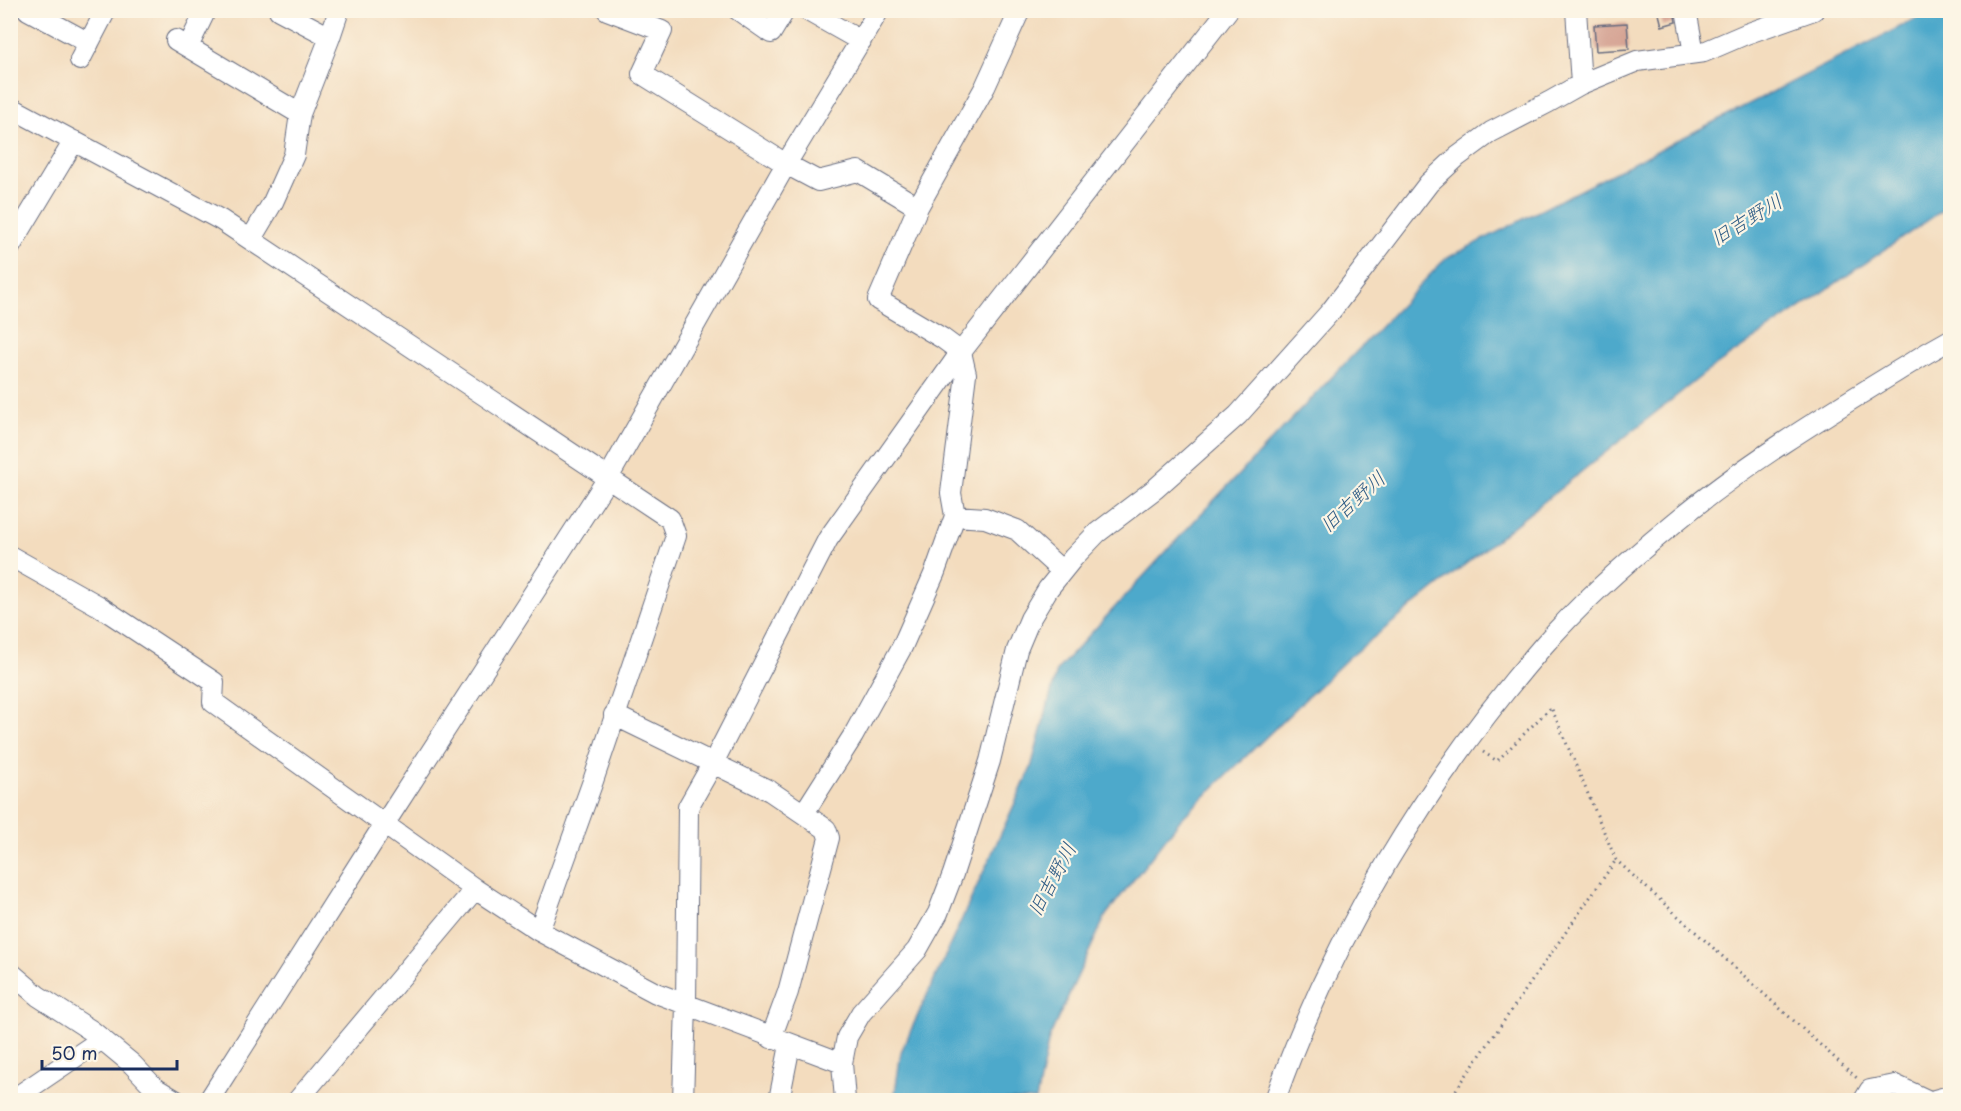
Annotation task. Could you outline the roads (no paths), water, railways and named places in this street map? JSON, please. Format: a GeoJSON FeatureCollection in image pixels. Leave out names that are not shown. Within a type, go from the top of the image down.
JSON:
{"type":"FeatureCollection","features":[{"type":"Feature","properties":{"kind":"street"},"geometry":{"type":"LineString","coordinates":[[28,10],[84,52],[106,10]]}},
{"type":"Feature","properties":{"kind":"street"},"geometry":{"type":"LineString","coordinates":[[206,10],[182,44],[300,114]]}},
{"type":"Feature","properties":{"kind":"street"},"geometry":{"type":"LineString","coordinates":[[279,10],[330,37]]}},
{"type":"Feature","properties":{"kind":"street"},"geometry":{"type":"LineString","coordinates":[[250,239],[273,202],[294,155],[300,114],[339,10]]}},
{"type":"Feature","properties":{"kind":"street"},"geometry":{"type":"LineString","coordinates":[[607,10],[662,31],[642,74],[786,164],[818,181],[858,171],[918,207]]}},
{"type":"Feature","properties":{"kind":"street"},"geometry":{"type":"LineString","coordinates":[[738,10],[771,33],[785,10]]}},
{"type":"Feature","properties":{"kind":"street"},"geometry":{"type":"LineString","coordinates":[[806,10],[861,41]]}},
{"type":"Feature","properties":{"kind":"street"},"geometry":{"type":"LineString","coordinates":[[209,1101],[608,478],[786,164],[879,10]]}},
{"type":"Feature","properties":{"kind":"street"},"geometry":{"type":"LineString","coordinates":[[804,813],[853,736],[902,647],[935,572],[955,516],[951,493],[966,374],[961,352],[878,300],[918,207],[985,87],[1020,10]]}},
{"type":"Feature","properties":{"kind":"street"},"geometry":{"type":"LineString","coordinates":[[684,1101],[688,807],[828,539],[961,352],[1228,10]]}},
{"type":"Feature","properties":{"kind":"street"},"geometry":{"type":"LineString","coordinates":[[1576,10],[1581,84]]}},
{"type":"Feature","properties":{"kind":"street"},"geometry":{"type":"LineString","coordinates":[[1686,10],[1694,53]]}},
{"type":"Feature","properties":{"kind":"street"},"geometry":{"type":"LineString","coordinates":[[845,1101],[842,1063],[847,1037],[861,1013],[917,950],[938,913],[990,761],[1017,650],[1030,619],[1062,571],[1097,533],[1155,489],[1238,415],[1331,311],[1429,183],[1457,157],[1491,132],[1581,84],[1637,61],[1704,52],[1746,34],[1814,10]]}},
{"type":"Feature","properties":{"kind":"street"},"geometry":{"type":"LineString","coordinates":[[10,107],[221,220],[670,519],[676,536],[593,781],[539,931]]}},
{"type":"Feature","properties":{"kind":"street"},"geometry":{"type":"LineString","coordinates":[[10,247],[74,141]]}},
{"type":"Feature","properties":{"kind":"street"},"geometry":{"type":"LineString","coordinates":[[1275,1101],[1289,1059],[1342,943],[1398,844],[1466,742],[1544,645],[1592,595],[1674,523],[1791,438],[1950,340]]}},
{"type":"Feature","properties":{"kind":"street"},"geometry":{"type":"LineString","coordinates":[[955,516],[985,518],[1017,530],[1062,571]]}},
{"type":"Feature","properties":{"kind":"street"},"geometry":{"type":"LineString","coordinates":[[10,556],[99,606],[214,682],[213,702],[475,889],[539,931],[656,993],[842,1063]]}},
{"type":"Feature","properties":{"kind":"street"},"geometry":{"type":"LineString","coordinates":[[614,715],[770,791],[826,830],[829,838],[788,992],[780,1041],[779,1101]]}},
{"type":"Feature","properties":{"kind":"street"},"geometry":{"type":"LineString","coordinates":[[298,1101],[475,889]]}},
{"type":"Feature","properties":{"kind":"street"},"geometry":{"type":"LineString","coordinates":[[10,972],[38,996],[102,1039],[132,1064],[149,1094],[175,1101]]}},
{"type":"Feature","properties":{"kind":"street"},"geometry":{"type":"LineString","coordinates":[[12,1101],[102,1039]]}},
{"type":"Feature","properties":{"kind":"street"},"geometry":{"type":"LineString","coordinates":[[1867,1095],[1895,1085],[1927,1101]]}},
{"type":"Feature","properties":{"kind":"street"},"geometry":{"type":"LineString","coordinates":[[1935,1101],[1950,1095]]}},
{"type":"Feature","properties":{"kind":"water","name":"旧吉野川"},"geometry":{"type":"Polygon","coordinates":[[[1931,11],[1950,11],[1950,205],[1705,373],[1348,658],[1181,819],[1106,915],[1049,1038],[1036,1100],[894,1100],[901,1052],[1031,768],[1057,670],[1197,518],[1445,259],[1931,11]]]}}]}
